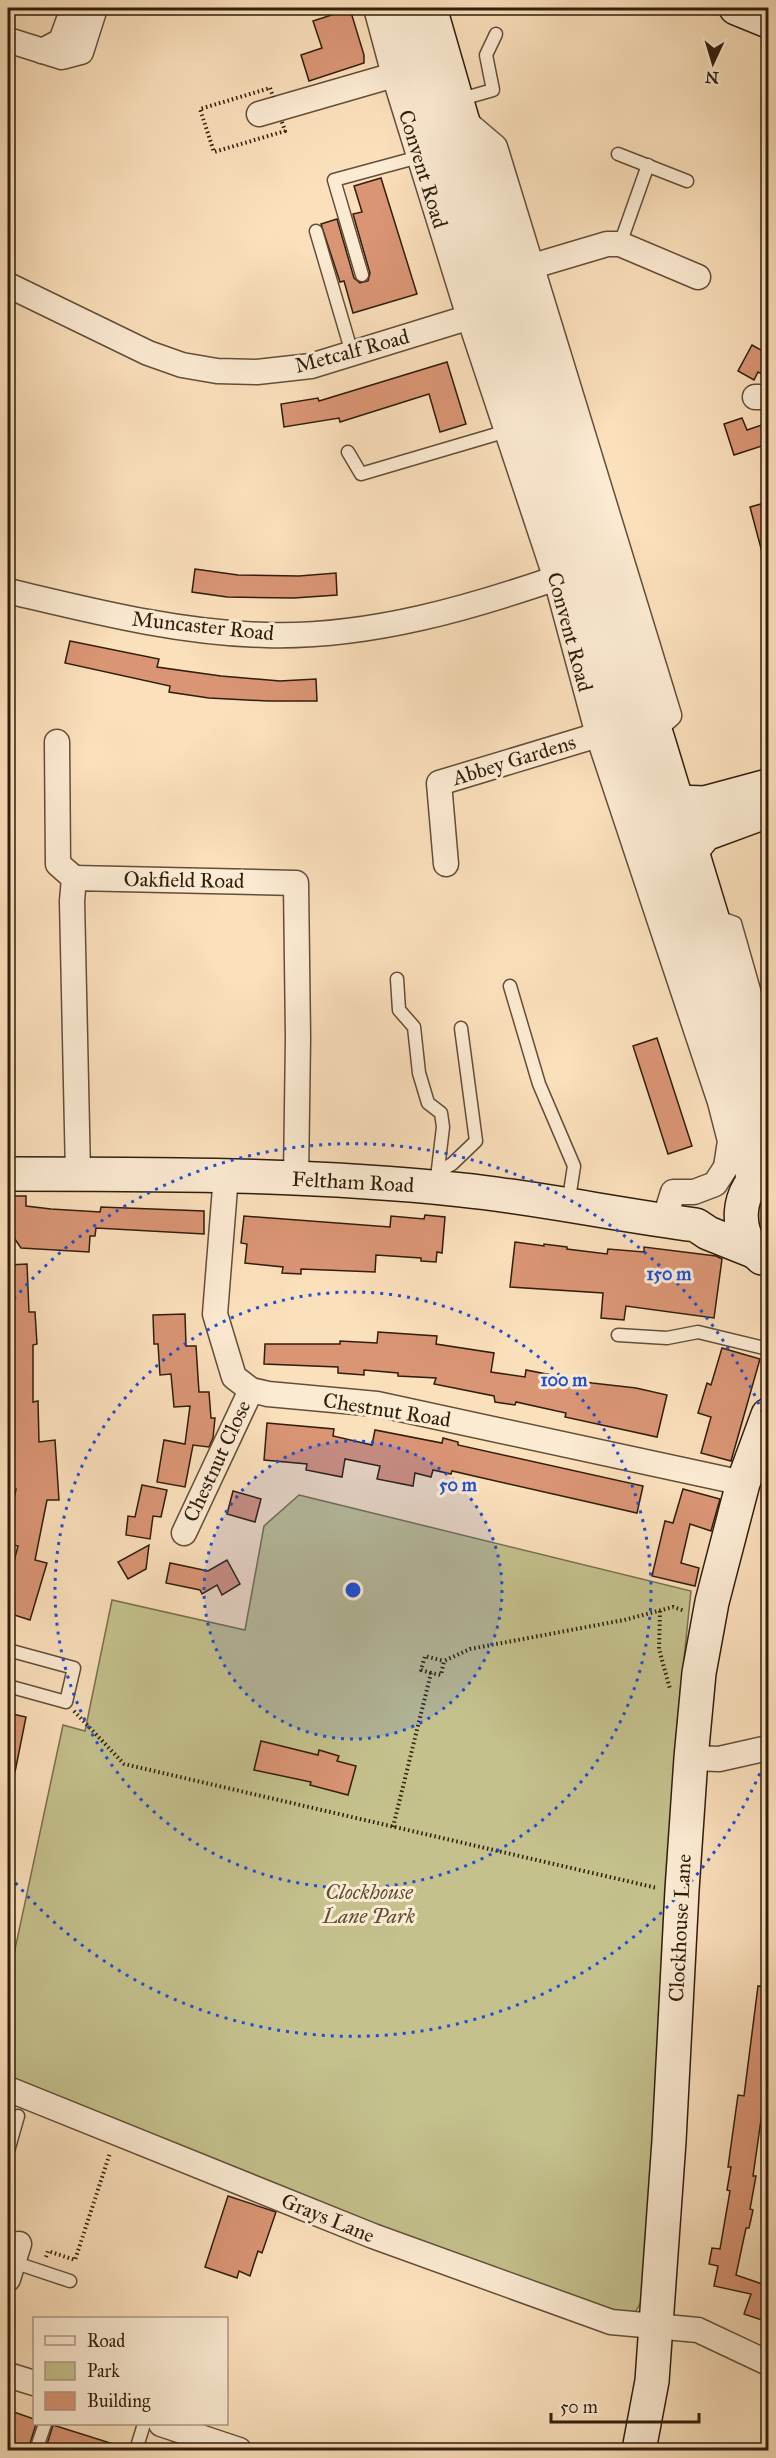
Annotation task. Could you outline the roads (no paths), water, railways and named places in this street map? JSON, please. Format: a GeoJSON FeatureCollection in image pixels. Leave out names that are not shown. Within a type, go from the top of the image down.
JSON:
{"type":"FeatureCollection","features":[{"type":"Feature","properties":{"kind":"main road","name":"Convent Road"},"geometry":{"type":"LineString","coordinates":[[403,8],[434,116],[482,313],[565,576],[653,826],[752,1093]]}},
{"type":"Feature","properties":{"kind":"main road","name":"Convent Road"},"geometry":{"type":"LineString","coordinates":[[430,8],[434,116],[654,728],[711,915],[752,1093],[748,1132],[756,1180],[742,1200],[740,1218],[745,1237],[761,1257]]}},
{"type":"Feature","properties":{"kind":"main road"},"geometry":{"type":"LineString","coordinates":[[736,8],[768,21]]}},
{"type":"Feature","properties":{"kind":"main road"},"geometry":{"type":"LineString","coordinates":[[676,802],[705,803],[768,786]]}},
{"type":"Feature","properties":{"kind":"main road"},"geometry":{"type":"LineString","coordinates":[[692,849],[705,834],[768,810]]}},
{"type":"Feature","properties":{"kind":"main road","name":"Feltham Road"},"geometry":{"type":"LineString","coordinates":[[8,1174],[226,1175],[437,1180],[568,1206],[696,1225],[708,1233],[761,1257]]}},
{"type":"Feature","properties":{"kind":"main road"},"geometry":{"type":"LineString","coordinates":[[696,1225],[756,1180]]}},
{"type":"Feature","properties":{"kind":"main road","name":"Clockhouse Lane"},"geometry":{"type":"LineString","coordinates":[[639,2451],[652,2381],[669,2140],[690,1758],[699,1673],[710,1617],[743,1483],[765,1434]]}},
{"type":"Feature","properties":{"kind":"street"},"geometry":{"type":"LineString","coordinates":[[42,51],[61,41],[73,8]]}},
{"type":"Feature","properties":{"kind":"street"},"geometry":{"type":"LineString","coordinates":[[8,40],[63,57],[81,52],[95,8]]}},
{"type":"Feature","properties":{"kind":"street","name":"Convent Road"},"geometry":{"type":"LineString","coordinates":[[376,8],[394,75],[434,116],[419,157],[482,313],[507,430],[565,576],[598,735],[752,1093],[730,1141],[726,1167],[715,1184],[694,1192],[673,1192],[663,1221]]}},
{"type":"Feature","properties":{"kind":"street"},"geometry":{"type":"LineString","coordinates":[[259,114],[394,75]]}},
{"type":"Feature","properties":{"kind":"street"},"geometry":{"type":"LineString","coordinates":[[434,116],[495,147],[669,715],[654,728]]}},
{"type":"Feature","properties":{"kind":"street"},"geometry":{"type":"LineString","coordinates":[[533,266],[606,244],[620,244],[698,277]]}},
{"type":"Feature","properties":{"kind":"street","name":"Metcalf Road"},"geometry":{"type":"LineString","coordinates":[[8,285],[148,353],[182,365],[217,371],[257,372],[311,366],[482,313]]}},
{"type":"Feature","properties":{"kind":"street","name":"Muncaster Road"},"geometry":{"type":"LineString","coordinates":[[8,591],[117,617],[195,630],[267,636],[348,631],[415,620],[565,576]]}},
{"type":"Feature","properties":{"kind":"street","name":"Abbey Gardens"},"geometry":{"type":"LineString","coordinates":[[446,864],[440,783],[598,735]]}},
{"type":"Feature","properties":{"kind":"street"},"geometry":{"type":"LineString","coordinates":[[57,742],[58,864],[74,878],[72,902],[78,1174]]}},
{"type":"Feature","properties":{"kind":"street","name":"Oakfield Road"},"geometry":{"type":"LineString","coordinates":[[74,878],[296,883],[298,1038],[296,1178]]}},
{"type":"Feature","properties":{"kind":"street"},"geometry":{"type":"LineString","coordinates":[[226,1175],[215,1314],[234,1377],[251,1390]]}},
{"type":"Feature","properties":{"kind":"street","name":"Chestnut Road"},"geometry":{"type":"LineString","coordinates":[[251,1390],[268,1394],[377,1404],[743,1483]]}},
{"type":"Feature","properties":{"kind":"street","name":"Chestnut Close"},"geometry":{"type":"LineString","coordinates":[[184,1533],[251,1390]]}},
{"type":"Feature","properties":{"kind":"street"},"geometry":{"type":"LineString","coordinates":[[690,1758],[719,1759],[768,1748]]}},
{"type":"Feature","properties":{"kind":"street","name":"Grays Lane"},"geometry":{"type":"LineString","coordinates":[[8,2089],[373,2236],[610,2322],[698,2330],[768,2363]]}},
{"type":"Feature","properties":{"kind":"street"},"geometry":{"type":"LineString","coordinates":[[8,2375],[33,2384]]}},
{"type":"Feature","properties":{"kind":"street"},"geometry":{"type":"LineString","coordinates":[[162,2425],[212,2446],[239,2451]]}},
{"type":"Feature","properties":{"kind":"lane"},"geometry":{"type":"LineString","coordinates":[[434,116],[493,90],[486,54],[496,34]]}},
{"type":"Feature","properties":{"kind":"lane"},"geometry":{"type":"LineString","coordinates":[[618,154],[687,181]]}},
{"type":"Feature","properties":{"kind":"lane"},"geometry":{"type":"LineString","coordinates":[[362,275],[334,180],[419,157]]}},
{"type":"Feature","properties":{"kind":"lane"},"geometry":{"type":"LineString","coordinates":[[620,244],[648,165]]}},
{"type":"Feature","properties":{"kind":"lane"},"geometry":{"type":"LineString","coordinates":[[316,231],[352,353]]}},
{"type":"Feature","properties":{"kind":"lane"},"geometry":{"type":"LineString","coordinates":[[348,452],[361,474],[507,430]]}},
{"type":"Feature","properties":{"kind":"lane"},"geometry":{"type":"LineString","coordinates":[[711,915],[735,923],[768,1039]]}},
{"type":"Feature","properties":{"kind":"lane"},"geometry":{"type":"LineString","coordinates":[[397,979],[399,1010],[414,1027],[419,1074],[428,1103],[441,1113],[443,1127],[437,1180]]}},
{"type":"Feature","properties":{"kind":"lane"},"geometry":{"type":"LineString","coordinates":[[510,986],[539,1084],[574,1166],[568,1206]]}},
{"type":"Feature","properties":{"kind":"lane"},"geometry":{"type":"LineString","coordinates":[[437,1180],[476,1141],[461,1028]]}},
{"type":"Feature","properties":{"kind":"lane"},"geometry":{"type":"LineString","coordinates":[[618,1335],[667,1338],[698,1332],[768,1349]]}},
{"type":"Feature","properties":{"kind":"lane"},"geometry":{"type":"LineString","coordinates":[[8,1650],[74,1668],[66,1702],[8,1686]]}},
{"type":"Feature","properties":{"kind":"lane"},"geometry":{"type":"LineString","coordinates":[[8,2151],[18,2116]]}},
{"type":"Feature","properties":{"kind":"lane"},"geometry":{"type":"LineString","coordinates":[[12,2256],[41,2271],[69,2281]]}},
{"type":"Feature","properties":{"kind":"lane"},"geometry":{"type":"LineString","coordinates":[[36,2451],[45,2425]]}},
{"type":"Feature","properties":{"kind":"lane"},"geometry":{"type":"LineString","coordinates":[[136,2451],[144,2425]]}},
{"type":"Feature","properties":{"kind":"park label","name":"Clockhouse Lane Park"},"geometry":{"type":"Point","coordinates":[369,1904]}}]}
